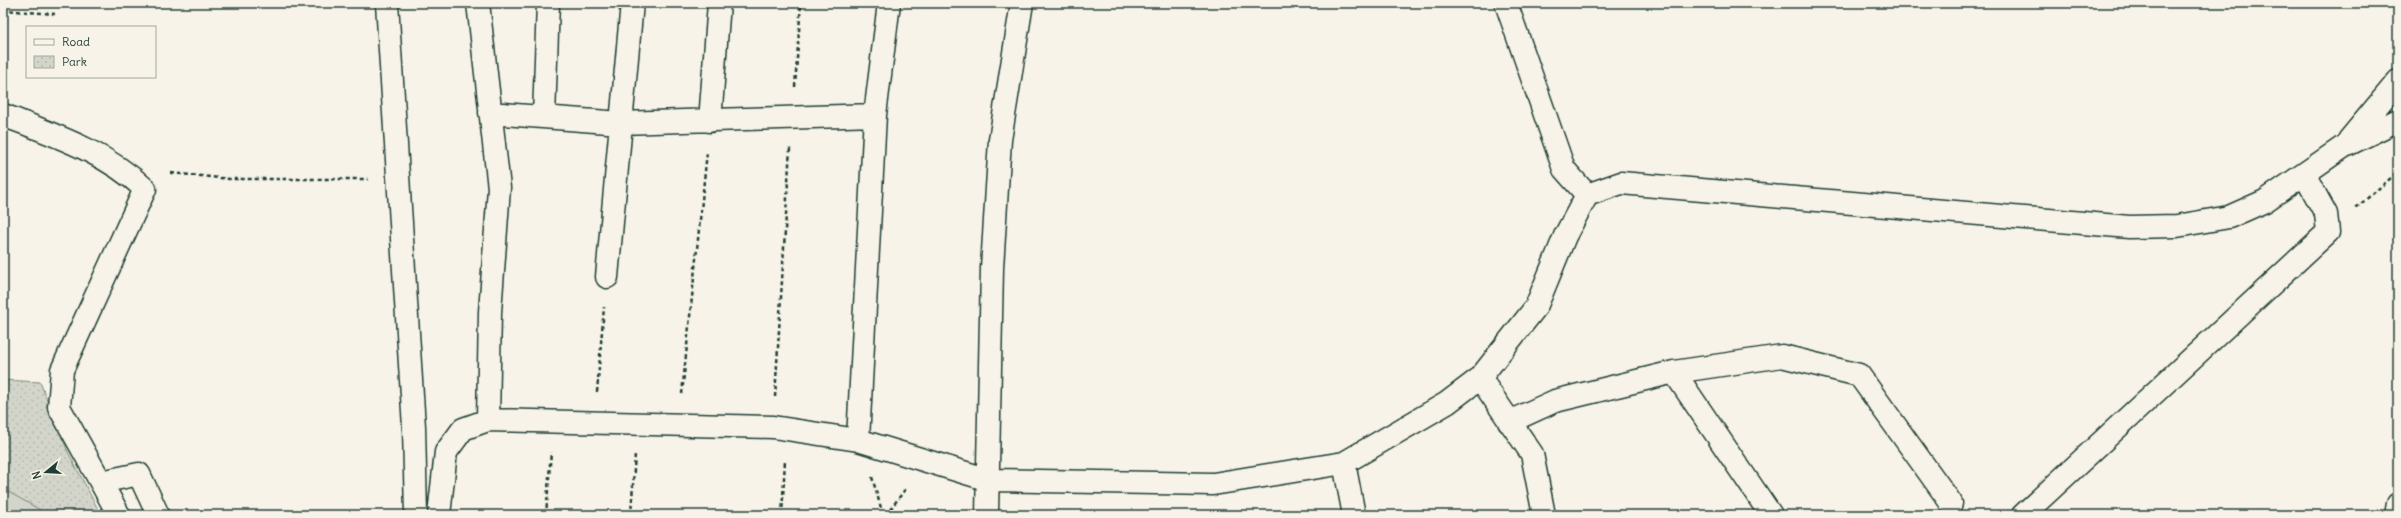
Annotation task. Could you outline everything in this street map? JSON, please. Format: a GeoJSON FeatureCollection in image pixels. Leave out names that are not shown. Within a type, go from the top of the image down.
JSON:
{"type":"FeatureCollection","features":[{"type":"Feature","properties":{"kind":"street"},"geometry":{"type":"LineString","coordinates":[[387,3],[414,427],[416,515]]}},
{"type":"Feature","properties":{"kind":"street"},"geometry":{"type":"LineString","coordinates":[[478,3],[499,188],[490,312],[488,420]]}},
{"type":"Feature","properties":{"kind":"street"},"geometry":{"type":"LineString","coordinates":[[544,117],[548,3]]}},
{"type":"Feature","properties":{"kind":"street"},"geometry":{"type":"LineString","coordinates":[[607,277],[632,3]]}},
{"type":"Feature","properties":{"kind":"street"},"geometry":{"type":"LineString","coordinates":[[710,120],[719,3]]}},
{"type":"Feature","properties":{"kind":"street"},"geometry":{"type":"LineString","coordinates":[[858,440],[875,115],[889,3]]}},
{"type":"Feature","properties":{"kind":"street"},"geometry":{"type":"LineString","coordinates":[[987,515],[989,480],[992,268],[1000,140],[1022,3]]}},
{"type":"Feature","properties":{"kind":"street"},"geometry":{"type":"LineString","coordinates":[[1506,3],[1564,169],[1587,195]]}},
{"type":"Feature","properties":{"kind":"street"},"geometry":{"type":"LineString","coordinates":[[2343,148],[2398,81]]}},
{"type":"Feature","properties":{"kind":"street"},"geometry":{"type":"LineString","coordinates":[[490,113],[621,123],[875,115]]}},
{"type":"Feature","properties":{"kind":"street"},"geometry":{"type":"LineString","coordinates":[[3,115],[71,141],[130,174],[145,189],[62,370],[59,407],[119,515]]}},
{"type":"Feature","properties":{"kind":"street"},"geometry":{"type":"LineString","coordinates":[[439,515],[446,452],[463,429],[488,420],[780,428],[858,440],[989,480],[1213,484],[1344,463],[1448,402],[1480,378],[1536,307],[1565,236],[1587,195],[1621,183],[2121,226],[2169,226],[2230,217],[2265,201],[2343,148],[2398,120]]}},
{"type":"Feature","properties":{"kind":"street"},"geometry":{"type":"LineString","coordinates":[[2023,515],[2328,232],[2326,214],[2304,174]]}},
{"type":"Feature","properties":{"kind":"street"},"geometry":{"type":"LineString","coordinates":[[1509,422],[1554,401],[1674,372],[1782,356],[1859,375],[1951,503]]}},
{"type":"Feature","properties":{"kind":"street"},"geometry":{"type":"LineString","coordinates":[[1674,372],[1771,515]]}},
{"type":"Feature","properties":{"kind":"street"},"geometry":{"type":"LineString","coordinates":[[1480,378],[1532,454],[1544,515]]}},
{"type":"Feature","properties":{"kind":"street"},"geometry":{"type":"LineString","coordinates":[[1344,463],[1354,515]]}},
{"type":"Feature","properties":{"kind":"street"},"geometry":{"type":"LineString","coordinates":[[101,482],[139,474],[158,515]]}},
{"type":"Feature","properties":{"kind":"street"},"geometry":{"type":"LineString","coordinates":[[2396,515],[2398,504]]}},
{"type":"Feature","properties":{"kind":"path"},"geometry":{"type":"LineString","coordinates":[[782,515],[780,428],[792,118],[801,3]]}},
{"type":"Feature","properties":{"kind":"path"},"geometry":{"type":"LineString","coordinates":[[3,10],[55,14]]}},
{"type":"Feature","properties":{"kind":"path"},"geometry":{"type":"LineString","coordinates":[[679,426],[710,120]]}},
{"type":"Feature","properties":{"kind":"path"},"geometry":{"type":"LineString","coordinates":[[136,181],[157,172],[230,179],[398,179]]}},
{"type":"Feature","properties":{"kind":"path"},"geometry":{"type":"LineString","coordinates":[[2328,232],[2398,172]]}},
{"type":"Feature","properties":{"kind":"path"},"geometry":{"type":"LineString","coordinates":[[594,422],[607,277]]}},
{"type":"Feature","properties":{"kind":"path"},"geometry":{"type":"LineString","coordinates":[[546,515],[553,422]]}},
{"type":"Feature","properties":{"kind":"path"},"geometry":{"type":"LineString","coordinates":[[631,515],[636,424]]}},
{"type":"Feature","properties":{"kind":"green space"},"geometry":{"type":"Polygon","coordinates":[[[3,380],[40,382],[68,452],[101,515],[3,515],[3,380]]]}},
{"type":"Feature","properties":{"kind":"green space"},"geometry":{"type":"Polygon","coordinates":[[[3,489],[44,512],[45,515],[3,515],[3,489]]]}}]}
